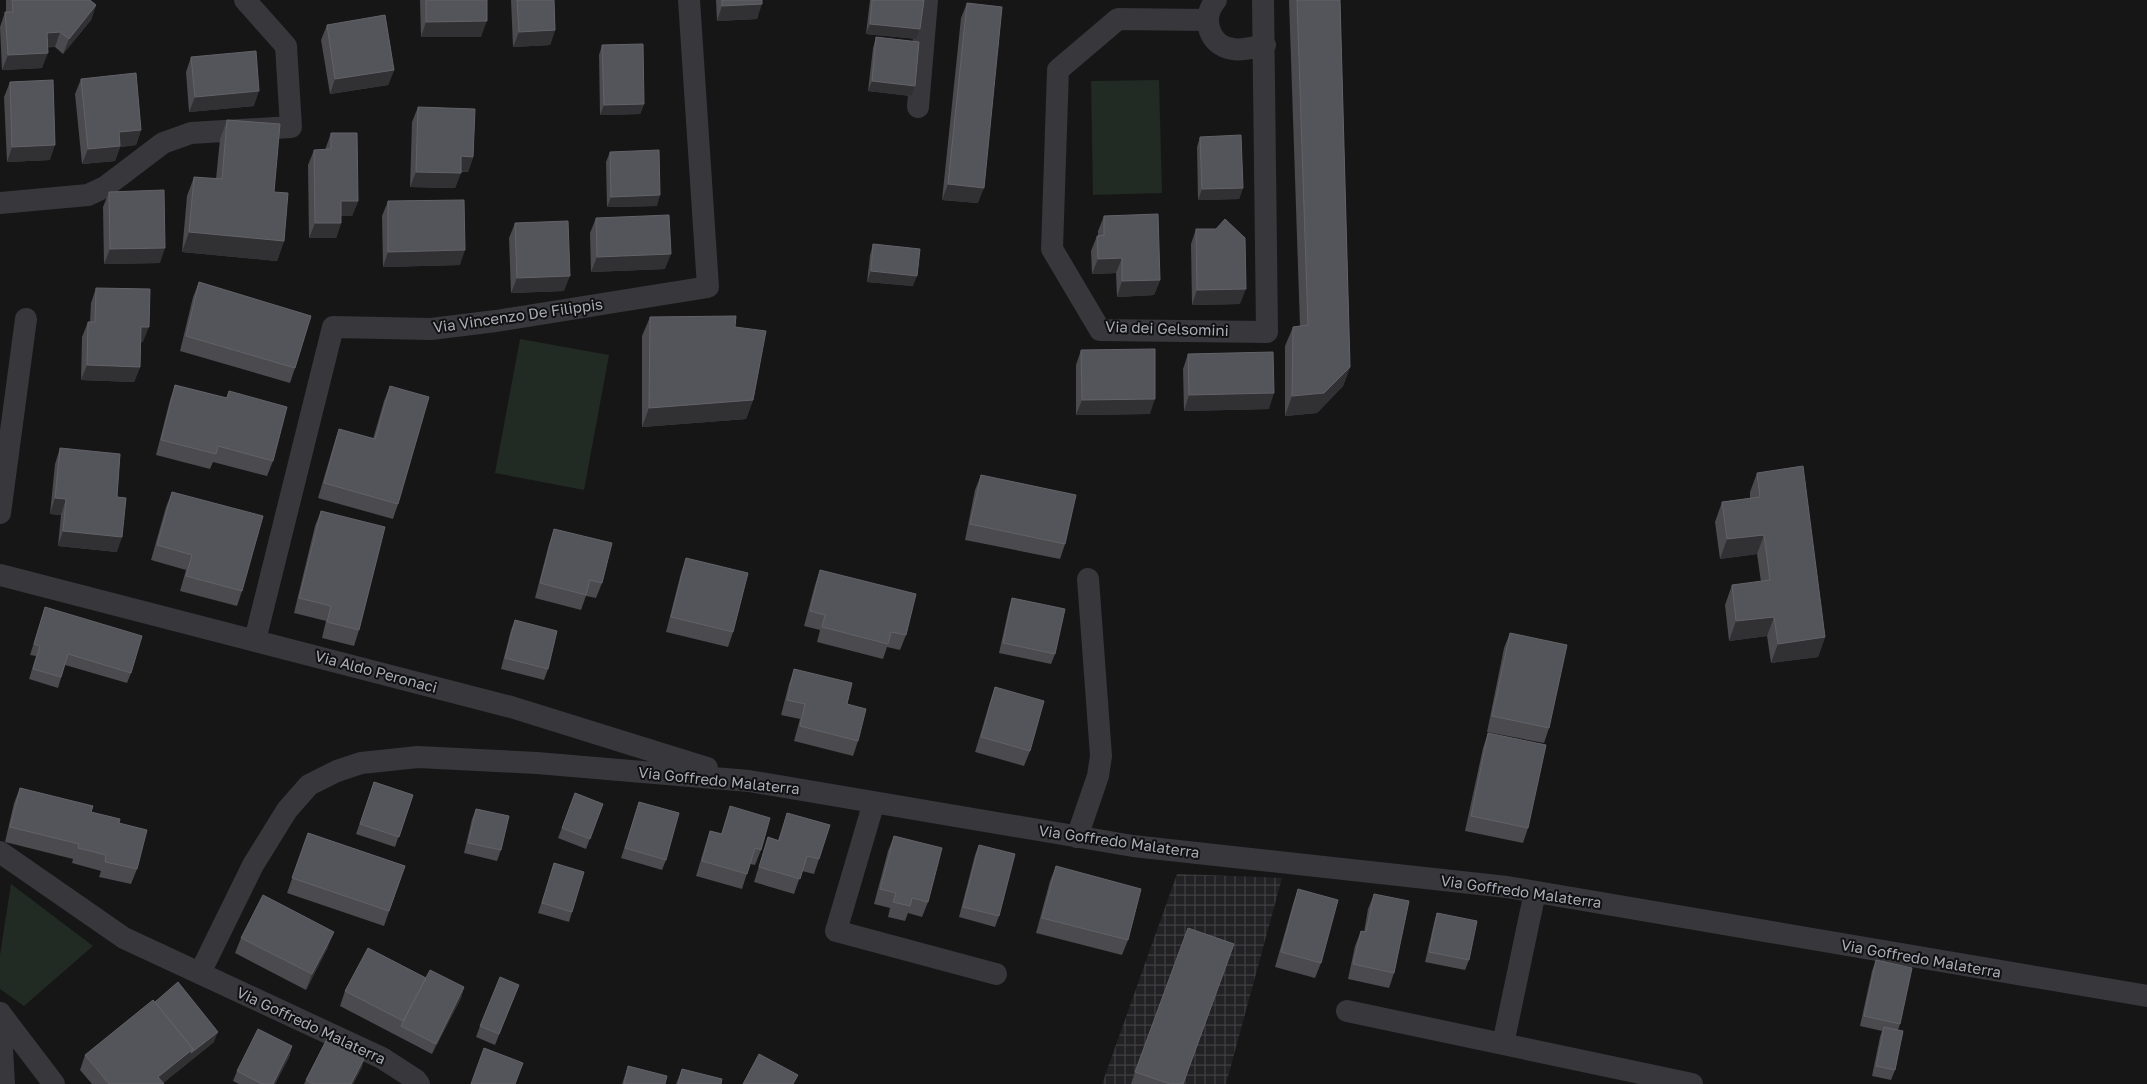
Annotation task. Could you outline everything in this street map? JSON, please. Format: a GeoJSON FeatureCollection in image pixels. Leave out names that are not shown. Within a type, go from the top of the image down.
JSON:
{"type":"FeatureCollection","features":[{"type":"Feature","properties":{"kind":"street"},"geometry":{"type":"LineString","coordinates":[[0,203],[88,195],[105,187],[163,143],[191,133],[291,127],[286,46],[245,0]]}},
{"type":"Feature","properties":{"kind":"street","name":"Via Vincenzo De Filippis"},"geometry":{"type":"LineString","coordinates":[[255,640],[333,327],[431,329],[496,321],[708,287],[688,0]]}},
{"type":"Feature","properties":{"kind":"street"},"geometry":{"type":"LineString","coordinates":[[918,107],[927,0]]}},
{"type":"Feature","properties":{"kind":"street","name":"Via dei Gelsomini"},"geometry":{"type":"LineString","coordinates":[[1263,0],[1265,45],[1267,332],[1100,330],[1052,249],[1058,70],[1118,19],[1212,10],[1211,34],[1220,44],[1232,49],[1246,49],[1265,45]]}},
{"type":"Feature","properties":{"kind":"street"},"geometry":{"type":"LineString","coordinates":[[0,513],[26,319]]}},
{"type":"Feature","properties":{"kind":"street","name":"Via Aldo Peronaci"},"geometry":{"type":"LineString","coordinates":[[0,575],[511,707],[749,781]]}},
{"type":"Feature","properties":{"kind":"street"},"geometry":{"type":"LineString","coordinates":[[1077,837],[1098,776],[1101,756],[1088,579]]}},
{"type":"Feature","properties":{"kind":"street","name":"Via Goffredo Malaterra"},"geometry":{"type":"LineString","coordinates":[[200,973],[253,865],[287,810],[309,785],[337,771],[361,763],[418,757],[537,763],[749,781],[1133,846],[1535,892],[2147,996]]}},
{"type":"Feature","properties":{"kind":"street"},"geometry":{"type":"LineString","coordinates":[[874,802],[836,931],[996,974]]}},
{"type":"Feature","properties":{"kind":"street","name":"Via Goffredo Malaterra"},"geometry":{"type":"LineString","coordinates":[[0,852],[124,938],[382,1058],[416,1080],[419,1084]]}},
{"type":"Feature","properties":{"kind":"street"},"geometry":{"type":"LineString","coordinates":[[1504,1044],[1535,892]]}},
{"type":"Feature","properties":{"kind":"street"},"geometry":{"type":"LineString","coordinates":[[1347,1010],[1692,1084]]}},
{"type":"Feature","properties":{"kind":"street"},"geometry":{"type":"LineString","coordinates":[[0,1013],[4,1084]]}},
{"type":"Feature","properties":{"kind":"street"},"geometry":{"type":"LineString","coordinates":[[0,1013],[54,1084]]}},
{"type":"Feature","properties":{"kind":"shaded area"},"geometry":{"type":"Polygon","coordinates":[[[1159,80],[1162,193],[1093,195],[1091,81],[1159,80]]]}},
{"type":"Feature","properties":{"kind":"shaded area"},"geometry":{"type":"Polygon","coordinates":[[[520,339],[609,355],[584,490],[495,473],[520,339]]]}},
{"type":"Feature","properties":{"kind":"shaded area"},"geometry":{"type":"Polygon","coordinates":[[[1177,874],[1282,878],[1226,1084],[1102,1084],[1177,874]]]}},
{"type":"Feature","properties":{"kind":"shaded area"},"geometry":{"type":"Polygon","coordinates":[[[11,884],[93,946],[24,1006],[0,989],[0,955],[11,884]]]}},
{"type":"Feature","properties":{"kind":"building"},"geometry":{"type":"Polygon","coordinates":[[[12,0],[90,0],[96,5],[69,39],[60,32],[47,33],[48,53],[8,55],[5,12],[13,12],[12,0]]]}},
{"type":"Feature","properties":{"kind":"building"},"geometry":{"type":"Polygon","coordinates":[[[426,0],[487,0],[487,21],[426,22],[426,0]]]}},
{"type":"Feature","properties":{"kind":"building"},"geometry":{"type":"Polygon","coordinates":[[[517,0],[554,0],[555,30],[519,32],[517,0]]]}},
{"type":"Feature","properties":{"kind":"building"},"geometry":{"type":"Polygon","coordinates":[[[722,0],[762,0],[762,4],[722,6],[722,0]]]}},
{"type":"Feature","properties":{"kind":"building"},"geometry":{"type":"Polygon","coordinates":[[[872,0],[924,0],[920,29],[870,24],[872,0]]]}},
{"type":"Feature","properties":{"kind":"building"},"geometry":{"type":"Polygon","coordinates":[[[1297,0],[1340,0],[1350,367],[1324,393],[1292,396],[1293,327],[1308,325],[1297,0]]]}},
{"type":"Feature","properties":{"kind":"building"},"geometry":{"type":"Polygon","coordinates":[[[967,3],[1002,7],[984,188],[948,184],[967,3]]]}},
{"type":"Feature","properties":{"kind":"building"},"geometry":{"type":"Polygon","coordinates":[[[385,15],[394,70],[335,79],[327,25],[385,15]]]}},
{"type":"Feature","properties":{"kind":"building"},"geometry":{"type":"Polygon","coordinates":[[[876,37],[919,42],[915,86],[872,81],[876,37]]]}},
{"type":"Feature","properties":{"kind":"building"},"geometry":{"type":"Polygon","coordinates":[[[643,44],[644,104],[604,105],[602,45],[643,44]]]}},
{"type":"Feature","properties":{"kind":"building"},"geometry":{"type":"Polygon","coordinates":[[[256,51],[259,91],[195,97],[191,57],[256,51]]]}},
{"type":"Feature","properties":{"kind":"building"},"geometry":{"type":"Polygon","coordinates":[[[136,73],[141,130],[119,132],[120,146],[88,149],[81,79],[136,73]]]}},
{"type":"Feature","properties":{"kind":"building"},"geometry":{"type":"Polygon","coordinates":[[[53,80],[55,145],[12,147],[10,82],[53,80]]]}},
{"type":"Feature","properties":{"kind":"building"},"geometry":{"type":"Polygon","coordinates":[[[418,107],[475,109],[473,157],[461,156],[461,173],[416,172],[418,107]]]}},
{"type":"Feature","properties":{"kind":"building"},"geometry":{"type":"Polygon","coordinates":[[[227,120],[280,124],[274,192],[288,193],[284,241],[189,232],[194,177],[222,179],[227,120]]]}},
{"type":"Feature","properties":{"kind":"building"},"geometry":{"type":"Polygon","coordinates":[[[331,133],[357,133],[358,201],[341,201],[341,223],[315,223],[314,150],[331,149],[331,133]]]}},
{"type":"Feature","properties":{"kind":"building"},"geometry":{"type":"Polygon","coordinates":[[[1241,135],[1243,188],[1202,189],[1200,137],[1241,135]]]}},
{"type":"Feature","properties":{"kind":"building"},"geometry":{"type":"Polygon","coordinates":[[[659,150],[660,195],[611,197],[610,152],[659,150]]]}},
{"type":"Feature","properties":{"kind":"building"},"geometry":{"type":"Polygon","coordinates":[[[164,190],[165,248],[110,249],[109,192],[164,190]]]}},
{"type":"Feature","properties":{"kind":"building"},"geometry":{"type":"Polygon","coordinates":[[[464,200],[465,250],[388,252],[388,201],[464,200]]]}},
{"type":"Feature","properties":{"kind":"building"},"geometry":{"type":"Polygon","coordinates":[[[1158,214],[1160,280],[1122,281],[1122,258],[1098,259],[1097,236],[1104,235],[1104,216],[1158,214]]]}},
{"type":"Feature","properties":{"kind":"building"},"geometry":{"type":"Polygon","coordinates":[[[669,215],[671,254],[597,257],[596,218],[669,215]]]}},
{"type":"Feature","properties":{"kind":"building"},"geometry":{"type":"Polygon","coordinates":[[[1225,219],[1245,238],[1246,289],[1197,290],[1196,229],[1216,229],[1225,219]]]}},
{"type":"Feature","properties":{"kind":"building"},"geometry":{"type":"Polygon","coordinates":[[[568,221],[570,276],[517,278],[515,223],[568,221]]]}},
{"type":"Feature","properties":{"kind":"building"},"geometry":{"type":"Polygon","coordinates":[[[873,244],[920,249],[917,276],[871,271],[873,244]]]}},
{"type":"Feature","properties":{"kind":"building"},"geometry":{"type":"Polygon","coordinates":[[[199,282],[311,316],[295,368],[186,336],[199,282]]]}},
{"type":"Feature","properties":{"kind":"building"},"geometry":{"type":"Polygon","coordinates":[[[96,288],[150,289],[149,327],[141,327],[140,367],[87,365],[88,322],[95,322],[96,288]]]}},
{"type":"Feature","properties":{"kind":"building"},"geometry":{"type":"Polygon","coordinates":[[[736,316],[735,327],[766,331],[753,400],[649,408],[650,317],[736,316]]]}},
{"type":"Feature","properties":{"kind":"building"},"geometry":{"type":"Polygon","coordinates":[[[1155,349],[1155,399],[1082,400],[1081,350],[1155,349]]]}},
{"type":"Feature","properties":{"kind":"building"},"geometry":{"type":"Polygon","coordinates":[[[1273,352],[1274,393],[1189,395],[1188,354],[1273,352]]]}},
{"type":"Feature","properties":{"kind":"building"},"geometry":{"type":"Polygon","coordinates":[[[175,385],[227,398],[229,391],[287,407],[273,461],[218,446],[216,454],[161,440],[175,385]]]}},
{"type":"Feature","properties":{"kind":"building"},"geometry":{"type":"Polygon","coordinates":[[[390,386],[429,397],[398,504],[324,483],[339,429],[375,439],[390,386]]]}},
{"type":"Feature","properties":{"kind":"building"},"geometry":{"type":"Polygon","coordinates":[[[60,448],[120,454],[117,497],[126,498],[122,537],[63,531],[66,499],[55,498],[60,448]]]}},
{"type":"Feature","properties":{"kind":"building"},"geometry":{"type":"Polygon","coordinates":[[[1803,466],[1825,637],[1778,644],[1774,617],[1736,621],[1732,585],[1770,580],[1764,535],[1727,539],[1722,502],[1760,497],[1757,473],[1803,466]]]}},
{"type":"Feature","properties":{"kind":"building"},"geometry":{"type":"Polygon","coordinates":[[[981,475],[1076,495],[1065,544],[970,524],[981,475]]]}},
{"type":"Feature","properties":{"kind":"building"},"geometry":{"type":"Polygon","coordinates":[[[172,492],[263,516],[242,591],[186,576],[192,555],[157,545],[172,492]]]}},
{"type":"Feature","properties":{"kind":"building"},"geometry":{"type":"Polygon","coordinates":[[[321,511],[385,527],[359,630],[327,622],[331,606],[299,598],[321,511]]]}},
{"type":"Feature","properties":{"kind":"building"},"geometry":{"type":"Polygon","coordinates":[[[554,529],[612,543],[602,583],[590,580],[586,595],[540,583],[554,529]]]}},
{"type":"Feature","properties":{"kind":"building"},"geometry":{"type":"Polygon","coordinates":[[[686,558],[748,573],[733,632],[671,617],[686,558]]]}},
{"type":"Feature","properties":{"kind":"building"},"geometry":{"type":"Polygon","coordinates":[[[820,570],[916,594],[906,635],[891,632],[888,644],[822,627],[825,615],[810,611],[820,570]]]}},
{"type":"Feature","properties":{"kind":"building"},"geometry":{"type":"Polygon","coordinates":[[[1012,598],[1065,609],[1055,654],[1003,643],[1012,598]]]}},
{"type":"Feature","properties":{"kind":"building"},"geometry":{"type":"Polygon","coordinates":[[[45,607],[142,636],[131,673],[68,654],[61,677],[33,669],[40,646],[34,644],[45,607]]]}},
{"type":"Feature","properties":{"kind":"building"},"geometry":{"type":"Polygon","coordinates":[[[515,620],[557,631],[548,669],[505,658],[515,620]]]}},
{"type":"Feature","properties":{"kind":"building"},"geometry":{"type":"Polygon","coordinates":[[[1510,633],[1567,645],[1549,728],[1492,716],[1510,633]]]}},
{"type":"Feature","properties":{"kind":"building"},"geometry":{"type":"Polygon","coordinates":[[[794,669],[852,683],[847,704],[866,709],[858,741],[800,726],[805,704],[787,700],[794,669]]]}},
{"type":"Feature","properties":{"kind":"building"},"geometry":{"type":"Polygon","coordinates":[[[995,687],[1044,701],[1030,751],[981,737],[995,687]]]}},
{"type":"Feature","properties":{"kind":"building"},"geometry":{"type":"Polygon","coordinates":[[[1488,733],[1546,745],[1528,828],[1471,816],[1488,733]]]}},
{"type":"Feature","properties":{"kind":"building"},"geometry":{"type":"Polygon","coordinates":[[[374,782],[413,795],[399,837],[360,824],[374,782]]]}},
{"type":"Feature","properties":{"kind":"building"},"geometry":{"type":"Polygon","coordinates":[[[20,788],[93,806],[91,812],[120,819],[119,823],[147,830],[137,869],[105,862],[106,855],[78,848],[79,844],[10,827],[20,788]]]}},
{"type":"Feature","properties":{"kind":"building"},"geometry":{"type":"Polygon","coordinates":[[[575,793],[603,804],[590,839],[562,828],[575,793]]]}},
{"type":"Feature","properties":{"kind":"building"},"geometry":{"type":"Polygon","coordinates":[[[639,802],[679,813],[666,860],[625,848],[639,802]]]}},
{"type":"Feature","properties":{"kind":"building"},"geometry":{"type":"Polygon","coordinates":[[[730,806],[770,818],[761,850],[755,848],[747,874],[702,861],[710,831],[722,834],[730,806]]]}},
{"type":"Feature","properties":{"kind":"building"},"geometry":{"type":"Polygon","coordinates":[[[476,809],[509,816],[501,850],[468,843],[476,809]]]}},
{"type":"Feature","properties":{"kind":"building"},"geometry":{"type":"Polygon","coordinates":[[[787,813],[830,825],[819,859],[807,856],[800,879],[759,867],[768,837],[779,841],[787,813]]]}},
{"type":"Feature","properties":{"kind":"building"},"geometry":{"type":"Polygon","coordinates":[[[308,833],[405,866],[389,911],[292,878],[308,833]]]}},
{"type":"Feature","properties":{"kind":"building"},"geometry":{"type":"Polygon","coordinates":[[[894,836],[942,848],[928,902],[912,898],[910,906],[893,902],[896,893],[880,889],[894,836]]]}},
{"type":"Feature","properties":{"kind":"building"},"geometry":{"type":"Polygon","coordinates":[[[979,845],[1015,854],[999,916],[963,907],[979,845]]]}},
{"type":"Feature","properties":{"kind":"building"},"geometry":{"type":"Polygon","coordinates":[[[554,863],[584,872],[572,912],[542,903],[554,863]]]}},
{"type":"Feature","properties":{"kind":"building"},"geometry":{"type":"Polygon","coordinates":[[[1056,866],[1141,889],[1128,940],[1042,918],[1056,866]]]}},
{"type":"Feature","properties":{"kind":"building"},"geometry":{"type":"Polygon","coordinates":[[[1298,889],[1338,900],[1321,963],[1281,952],[1298,889]]]}},
{"type":"Feature","properties":{"kind":"building"},"geometry":{"type":"Polygon","coordinates":[[[1374,894],[1409,901],[1394,973],[1353,964],[1361,931],[1366,932],[1374,894]]]}},
{"type":"Feature","properties":{"kind":"building"},"geometry":{"type":"Polygon","coordinates":[[[263,895],[334,932],[312,974],[241,938],[263,895]]]}},
{"type":"Feature","properties":{"kind":"building"},"geometry":{"type":"Polygon","coordinates":[[[1437,913],[1477,921],[1469,960],[1429,952],[1437,913]]]}},
{"type":"Feature","properties":{"kind":"building"},"geometry":{"type":"Polygon","coordinates":[[[1188,928],[1234,944],[1183,1084],[1170,1084],[1135,1072],[1188,928]]]}},
{"type":"Feature","properties":{"kind":"building"},"geometry":{"type":"Polygon","coordinates":[[[368,948],[426,978],[403,1021],[345,991],[368,948]]]}},
{"type":"Feature","properties":{"kind":"building"},"geometry":{"type":"Polygon","coordinates":[[[1876,960],[1912,968],[1900,1024],[1864,1016],[1876,960]]]}},
{"type":"Feature","properties":{"kind":"building"},"geometry":{"type":"Polygon","coordinates":[[[430,970],[464,987],[436,1044],[401,1026],[430,970]]]}},
{"type":"Feature","properties":{"kind":"building"},"geometry":{"type":"Polygon","coordinates":[[[500,977],[519,985],[499,1034],[480,1026],[500,977]]]}},
{"type":"Feature","properties":{"kind":"building"},"geometry":{"type":"Polygon","coordinates":[[[178,982],[218,1032],[191,1053],[193,1049],[155,1002],[178,982]]]}},
{"type":"Feature","properties":{"kind":"building"},"geometry":{"type":"Polygon","coordinates":[[[153,1000],[193,1049],[158,1077],[164,1084],[109,1084],[85,1055],[153,1000]]]}},
{"type":"Feature","properties":{"kind":"building"},"geometry":{"type":"Polygon","coordinates":[[[1884,1027],[1903,1031],[1895,1070],[1876,1066],[1884,1027]]]}},
{"type":"Feature","properties":{"kind":"building"},"geometry":{"type":"Polygon","coordinates":[[[258,1029],[292,1046],[273,1084],[262,1084],[237,1071],[258,1029]]]}},
{"type":"Feature","properties":{"kind":"building"},"geometry":{"type":"Polygon","coordinates":[[[328,1037],[365,1057],[351,1084],[313,1084],[306,1080],[328,1037]]]}},
{"type":"Feature","properties":{"kind":"building"},"geometry":{"type":"Polygon","coordinates":[[[484,1048],[523,1063],[515,1084],[471,1084],[484,1048]]]}},
{"type":"Feature","properties":{"kind":"building"},"geometry":{"type":"Polygon","coordinates":[[[759,1054],[798,1075],[793,1084],[743,1084],[759,1054]]]}},
{"type":"Feature","properties":{"kind":"building"},"geometry":{"type":"Polygon","coordinates":[[[628,1066],[667,1076],[665,1084],[624,1084],[628,1066]]]}},
{"type":"Feature","properties":{"kind":"building"},"geometry":{"type":"Polygon","coordinates":[[[682,1069],[722,1079],[721,1084],[678,1084],[682,1069]]]}}]}
